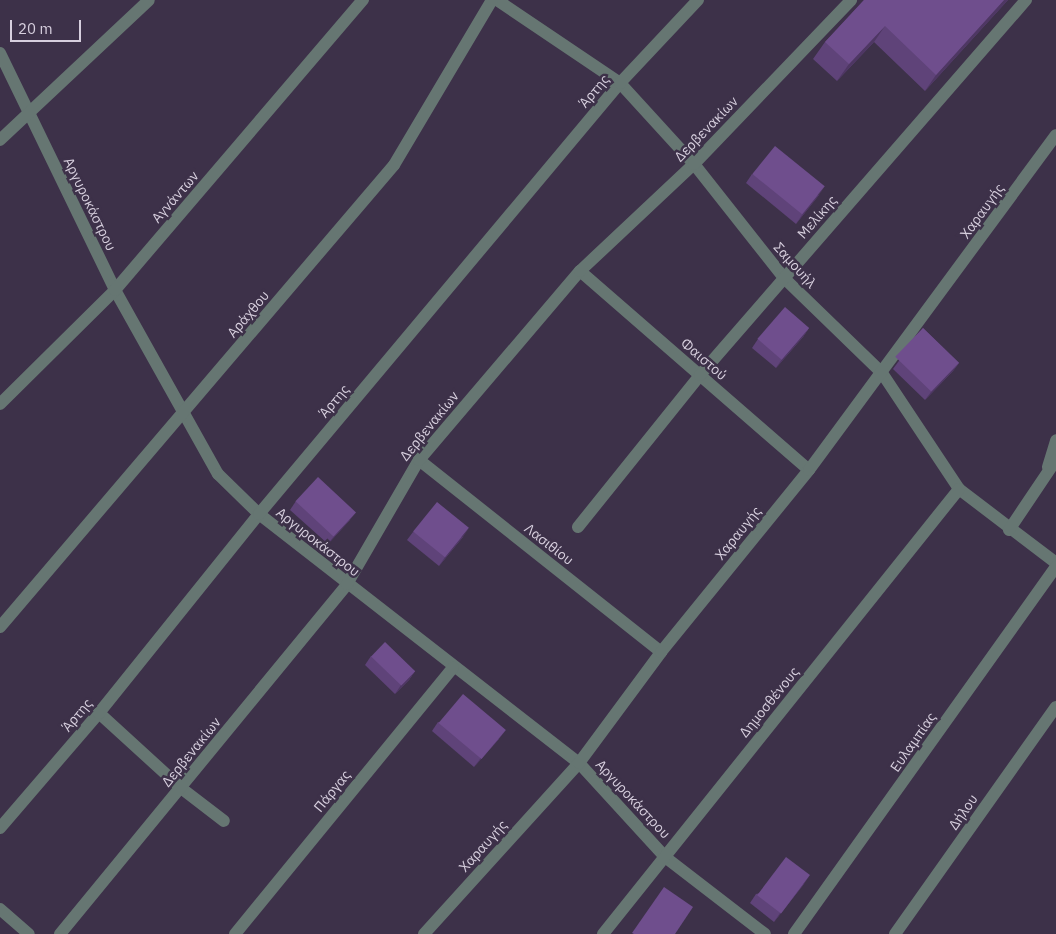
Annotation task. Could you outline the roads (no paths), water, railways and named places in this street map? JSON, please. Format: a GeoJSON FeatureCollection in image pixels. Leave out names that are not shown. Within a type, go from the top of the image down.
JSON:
{"type":"FeatureCollection","features":[{"type":"Feature","properties":{"kind":"street"},"geometry":{"type":"LineString","coordinates":[[0,140],[150,0]]}},
{"type":"Feature","properties":{"kind":"street","name":"Αγνάντων"},"geometry":{"type":"LineString","coordinates":[[0,404],[115,290],[363,0]]}},
{"type":"Feature","properties":{"kind":"street","name":"Αράχθου"},"geometry":{"type":"LineString","coordinates":[[0,627],[394,165],[492,0]]}},
{"type":"Feature","properties":{"kind":"street","name":"Σαμουήλ"},"geometry":{"type":"LineString","coordinates":[[497,0],[620,83],[694,164],[784,278],[882,373],[959,489],[1056,565]]}},
{"type":"Feature","properties":{"kind":"street","name":"Άρτης"},"geometry":{"type":"LineString","coordinates":[[0,828],[99,713],[259,514],[620,83],[698,0]]}},
{"type":"Feature","properties":{"kind":"street","name":"Δερβενακίων"},"geometry":{"type":"LineString","coordinates":[[60,934],[182,788],[347,584],[418,460],[580,271],[694,164],[851,0]]}},
{"type":"Feature","properties":{"kind":"street","name":"Μελίκης"},"geometry":{"type":"LineString","coordinates":[[578,527],[700,375],[1026,0]]}},
{"type":"Feature","properties":{"kind":"street","name":"Αργυροκάστρου"},"geometry":{"type":"LineString","coordinates":[[0,53],[115,290],[218,474],[259,514],[453,668],[579,763],[665,857],[765,934]]}},
{"type":"Feature","properties":{"kind":"street","name":"Χαραυγής"},"geometry":{"type":"LineString","coordinates":[[424,934],[579,763],[661,652],[809,470],[1056,135]]}},
{"type":"Feature","properties":{"kind":"street","name":"Φαιστού"},"geometry":{"type":"LineString","coordinates":[[580,271],[809,470]]}},
{"type":"Feature","properties":{"kind":"street"},"geometry":{"type":"LineString","coordinates":[[1009,530],[1052,464],[1056,440]]}},
{"type":"Feature","properties":{"kind":"street","name":"Λασιθίου"},"geometry":{"type":"LineString","coordinates":[[418,460],[661,652]]}},
{"type":"Feature","properties":{"kind":"street","name":"Δημοσθένους"},"geometry":{"type":"LineString","coordinates":[[603,934],[959,489]]}},
{"type":"Feature","properties":{"kind":"street","name":"Ευλαμπίας"},"geometry":{"type":"LineString","coordinates":[[794,934],[1056,565]]}},
{"type":"Feature","properties":{"kind":"street","name":"Πάργας"},"geometry":{"type":"LineString","coordinates":[[235,934],[453,668]]}},
{"type":"Feature","properties":{"kind":"street","name":"Δήλου"},"geometry":{"type":"LineString","coordinates":[[895,934],[1056,707]]}},
{"type":"Feature","properties":{"kind":"street"},"geometry":{"type":"LineString","coordinates":[[99,713],[182,788],[224,821]]}},
{"type":"Feature","properties":{"kind":"street"},"geometry":{"type":"LineString","coordinates":[[0,910],[29,934]]}}]}
